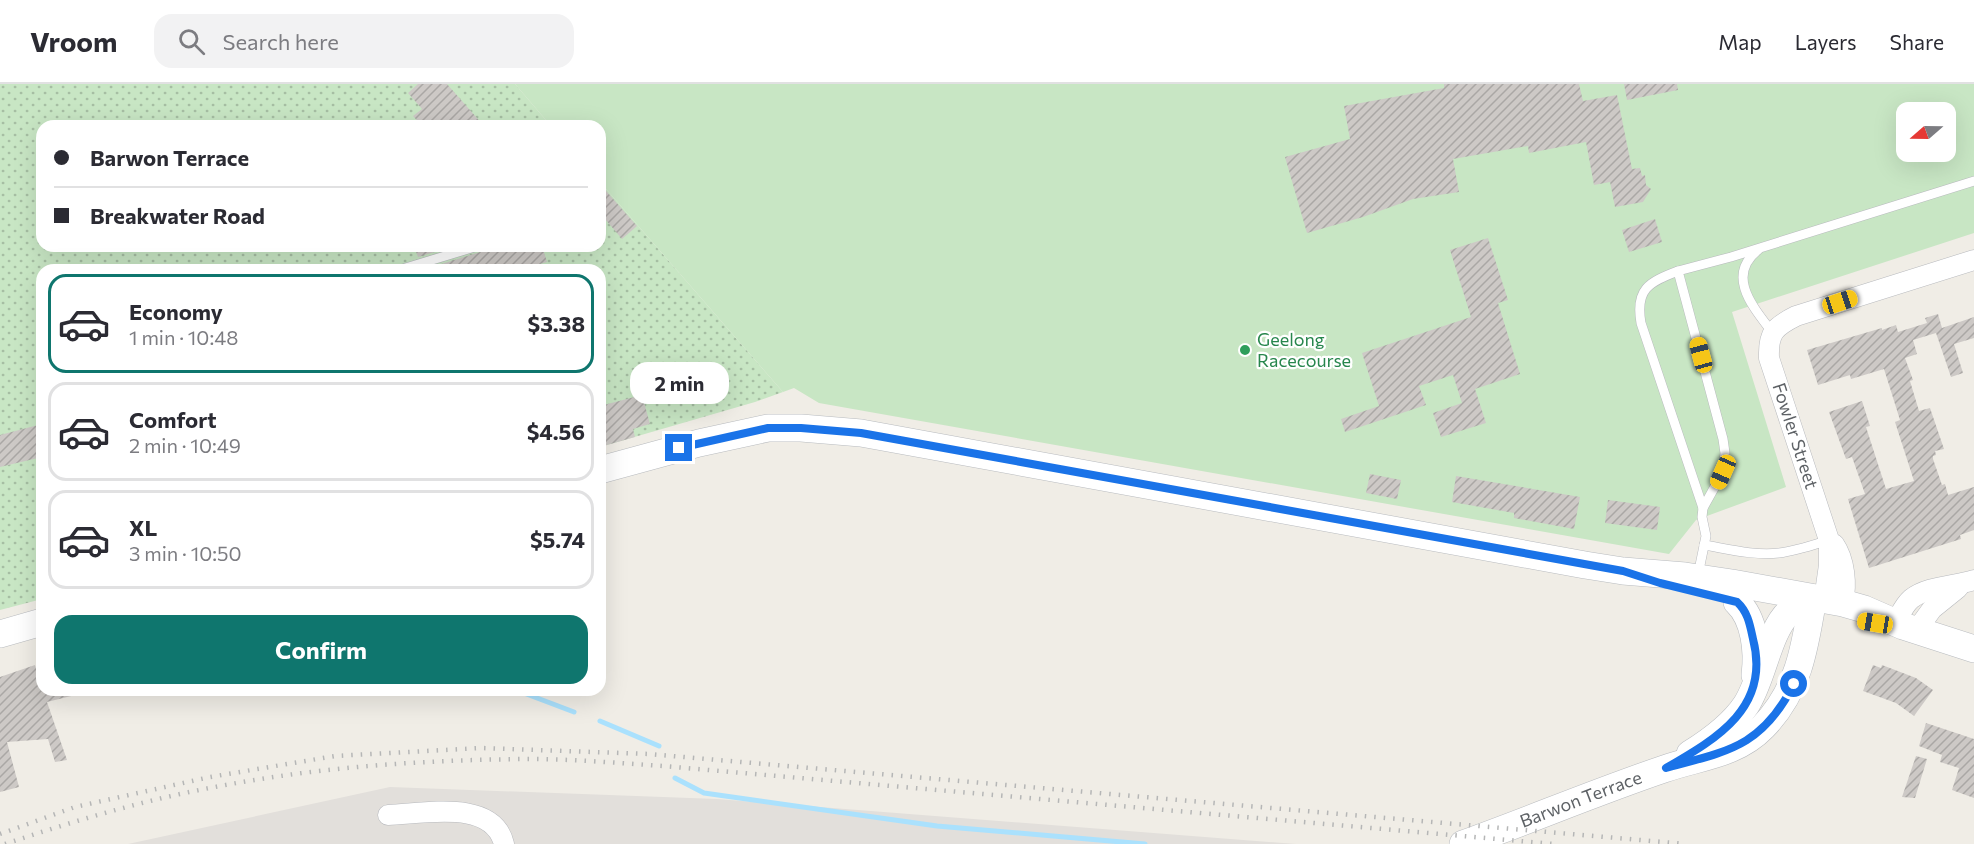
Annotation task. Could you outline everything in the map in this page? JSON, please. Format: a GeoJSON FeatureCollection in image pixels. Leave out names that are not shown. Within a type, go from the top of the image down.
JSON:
{"type":"FeatureCollection","features":[{"type":"Feature","properties":{"kind":"street"},"geometry":{"type":"LineString","coordinates":[[1772,332],[1781,323],[1796,316],[1974,260]]}},
{"type":"Feature","properties":{"kind":"street","name":"Fowler Street"},"geometry":{"type":"LineString","coordinates":[[1772,332],[1769,358],[1829,540],[1829,565],[1819,607]]}},
{"type":"Feature","properties":{"kind":"street"},"geometry":{"type":"LineString","coordinates":[[606,468],[699,443],[768,428],[861,433],[1819,607],[1903,627],[1974,649]]}},
{"type":"Feature","properties":{"kind":"street"},"geometry":{"type":"LineString","coordinates":[[1903,627],[1932,609],[1969,581]]}},
{"type":"Feature","properties":{"kind":"street"},"geometry":{"type":"LineString","coordinates":[[1697,585],[1737,602],[1819,607]]}},
{"type":"Feature","properties":{"kind":"street","name":"Barwon Terrace"},"geometry":{"type":"LineString","coordinates":[[1737,602],[1747,616],[1756,650],[1754,678],[1746,705]]}},
{"type":"Feature","properties":{"kind":"street","name":"Barwon Terrace"},"geometry":{"type":"LineString","coordinates":[[1666,768],[1717,736],[1729,725],[1746,705],[1759,679],[1779,627],[1819,607]]}},
{"type":"Feature","properties":{"kind":"street","name":"Barwon Terrace"},"geometry":{"type":"LineString","coordinates":[[1463,844],[1666,768],[1729,750],[1748,740],[1762,729],[1794,684],[1819,607]]}},
{"type":"Feature","properties":{"kind":"street"},"geometry":{"type":"LineString","coordinates":[[0,634],[36,624]]}},
{"type":"Feature","properties":{"kind":"street"},"geometry":{"type":"LineString","coordinates":[[388,815],[457,812],[474,814],[487,819],[496,827],[504,844]]}},
{"type":"Feature","properties":{"kind":"lane"},"geometry":{"type":"LineString","coordinates":[[1703,508],[1641,323],[1638,309],[1640,297],[1646,288],[1654,281],[1678,271],[1760,249],[1974,181]]}},
{"type":"Feature","properties":{"kind":"lane"},"geometry":{"type":"LineString","coordinates":[[1760,249],[1747,261],[1743,278],[1748,301],[1772,332]]}},
{"type":"Feature","properties":{"kind":"lane"},"geometry":{"type":"LineString","coordinates":[[419,264],[458,252]]}},
{"type":"Feature","properties":{"kind":"lane"},"geometry":{"type":"LineString","coordinates":[[1678,271],[1725,453],[1723,472],[1703,508],[1702,517],[1706,532],[1697,585]]}},
{"type":"Feature","properties":{"kind":"lane"},"geometry":{"type":"LineString","coordinates":[[1704,545],[1765,554],[1794,550],[1829,540]]}},
{"type":"Feature","properties":{"kind":"shaded area"},"geometry":{"type":"Polygon","coordinates":[[[390,787],[717,799],[1296,844],[128,844],[390,787]]]}},
{"type":"Feature","properties":{"kind":"green space"},"geometry":{"type":"Polygon","coordinates":[[[0,84],[515,84],[546,120],[36,120],[36,252],[606,252],[606,189],[783,392],[606,445],[606,264],[36,264],[36,601],[0,610],[0,84]]]}},
{"type":"Feature","properties":{"kind":"green space","name":"Geelong Racecourse"},"geometry":{"type":"Polygon","coordinates":[[[515,84],[1974,84],[1974,233],[1732,312],[1786,487],[1696,520],[1669,554],[819,403],[794,388],[783,392],[606,189],[606,120],[546,120],[515,84]]]}},
{"type":"Feature","properties":{"kind":"building"},"geometry":{"type":"Polygon","coordinates":[[[418,84],[447,84],[479,120],[417,120],[413,116],[422,109],[408,93],[418,84]]]}},
{"type":"Feature","properties":{"kind":"building"},"geometry":{"type":"Polygon","coordinates":[[[1444,84],[1579,84],[1583,101],[1617,95],[1632,169],[1640,168],[1642,176],[1645,175],[1646,185],[1651,189],[1643,202],[1615,207],[1610,182],[1594,185],[1586,142],[1529,153],[1528,146],[1453,159],[1459,192],[1413,199],[1363,217],[1307,233],[1285,157],[1350,139],[1344,106],[1444,88],[1444,84]]]}},
{"type":"Feature","properties":{"kind":"building"},"geometry":{"type":"Polygon","coordinates":[[[1624,84],[1677,84],[1678,90],[1627,100],[1624,84]]]}},
{"type":"Feature","properties":{"kind":"building"},"geometry":{"type":"Polygon","coordinates":[[[606,191],[637,226],[622,239],[606,220],[606,191]]]}},
{"type":"Feature","properties":{"kind":"building"},"geometry":{"type":"Polygon","coordinates":[[[1655,219],[1662,242],[1629,252],[1622,230],[1655,219]]]}},
{"type":"Feature","properties":{"kind":"building"},"geometry":{"type":"Polygon","coordinates":[[[1488,238],[1508,300],[1498,303],[1520,374],[1475,389],[1486,423],[1441,437],[1433,413],[1462,403],[1453,375],[1419,386],[1426,405],[1345,432],[1341,419],[1379,406],[1362,353],[1471,317],[1450,250],[1488,238]]]}},
{"type":"Feature","properties":{"kind":"building"},"geometry":{"type":"Polygon","coordinates":[[[416,252],[435,252],[418,257],[416,252]]]}},
{"type":"Feature","properties":{"kind":"building"},"geometry":{"type":"Polygon","coordinates":[[[480,252],[544,252],[547,262],[540,264],[441,264],[480,252]]]}},
{"type":"Feature","properties":{"kind":"building"},"geometry":{"type":"Polygon","coordinates":[[[1938,314],[1942,328],[1974,317],[1974,338],[1954,344],[1963,373],[1951,377],[1936,333],[1913,340],[1917,354],[1905,358],[1913,380],[1910,381],[1919,411],[1930,408],[1944,449],[1935,451],[1936,455],[1933,456],[1942,485],[1945,484],[1948,495],[1974,487],[1974,530],[1960,535],[1961,539],[1869,568],[1848,499],[1865,494],[1852,457],[1846,459],[1829,412],[1862,401],[1870,426],[1866,427],[1886,489],[1914,481],[1895,422],[1900,420],[1884,369],[1851,379],[1850,375],[1818,385],[1807,350],[1896,325],[1898,332],[1927,323],[1925,318],[1938,314]]]}},
{"type":"Feature","properties":{"kind":"building"},"geometry":{"type":"Polygon","coordinates":[[[642,395],[650,424],[633,429],[635,437],[606,445],[606,404],[642,395]]]}},
{"type":"Feature","properties":{"kind":"building"},"geometry":{"type":"Polygon","coordinates":[[[36,426],[36,458],[0,467],[0,435],[36,426]]]}},
{"type":"Feature","properties":{"kind":"building"},"geometry":{"type":"Polygon","coordinates":[[[1370,474],[1401,480],[1397,499],[1366,493],[1370,474]]]}},
{"type":"Feature","properties":{"kind":"building"},"geometry":{"type":"Polygon","coordinates":[[[1456,476],[1580,497],[1574,529],[1514,518],[1514,513],[1452,502],[1456,476]]]}},
{"type":"Feature","properties":{"kind":"building"},"geometry":{"type":"Polygon","coordinates":[[[1608,500],[1660,507],[1657,530],[1605,523],[1608,500]]]}},
{"type":"Feature","properties":{"kind":"building"},"geometry":{"type":"Polygon","coordinates":[[[35,665],[36,696],[71,696],[47,702],[67,760],[55,762],[48,739],[7,742],[19,787],[0,792],[0,677],[35,665]]]}},
{"type":"Feature","properties":{"kind":"building"},"geometry":{"type":"Polygon","coordinates":[[[1873,665],[1881,668],[1882,665],[1916,678],[1933,690],[1914,716],[1896,703],[1863,691],[1873,665]]]}},
{"type":"Feature","properties":{"kind":"building"},"geometry":{"type":"Polygon","coordinates":[[[1926,723],[1974,739],[1974,798],[1952,790],[1959,768],[1940,762],[1942,755],[1919,746],[1926,723]]]}},
{"type":"Feature","properties":{"kind":"building"},"geometry":{"type":"Polygon","coordinates":[[[1916,756],[1927,759],[1915,798],[1902,797],[1916,756]]]}},
{"type":"Feature","properties":{"kind":"waterway"},"geometry":{"type":"LineString","coordinates":[[532,696],[574,712]]}},
{"type":"Feature","properties":{"kind":"waterway"},"geometry":{"type":"LineString","coordinates":[[600,721],[659,746]]}},
{"type":"Feature","properties":{"kind":"waterway"},"geometry":{"type":"LineString","coordinates":[[675,778],[704,793],[937,826],[1145,844]]}},
{"type":"Feature","properties":{"kind":"railway"},"geometry":{"type":"LineString","coordinates":[[0,834],[75,807],[210,777],[335,756],[481,748],[649,754],[1686,844]]}},
{"type":"Feature","properties":{"kind":"railway"},"geometry":{"type":"LineString","coordinates":[[5,844],[136,805],[188,792],[254,780],[370,766],[527,759],[663,766],[1554,844]]}},
{"type":"Feature","properties":{"kind":"place","name":"Geelong Racecourse"},"geometry":{"type":"Point","coordinates":[1245,350]}},
{"type":"Feature","properties":{"kind":"route"},"geometry":{"type":"LineString","coordinates":[[679,448],[768,428],[861,433],[1623,571],[1660,583],[1737,602],[1747,616],[1756,650],[1754,678],[1746,705],[1717,736],[1666,768],[1736,748],[1762,729],[1776,713],[1794,684]]}}]}
